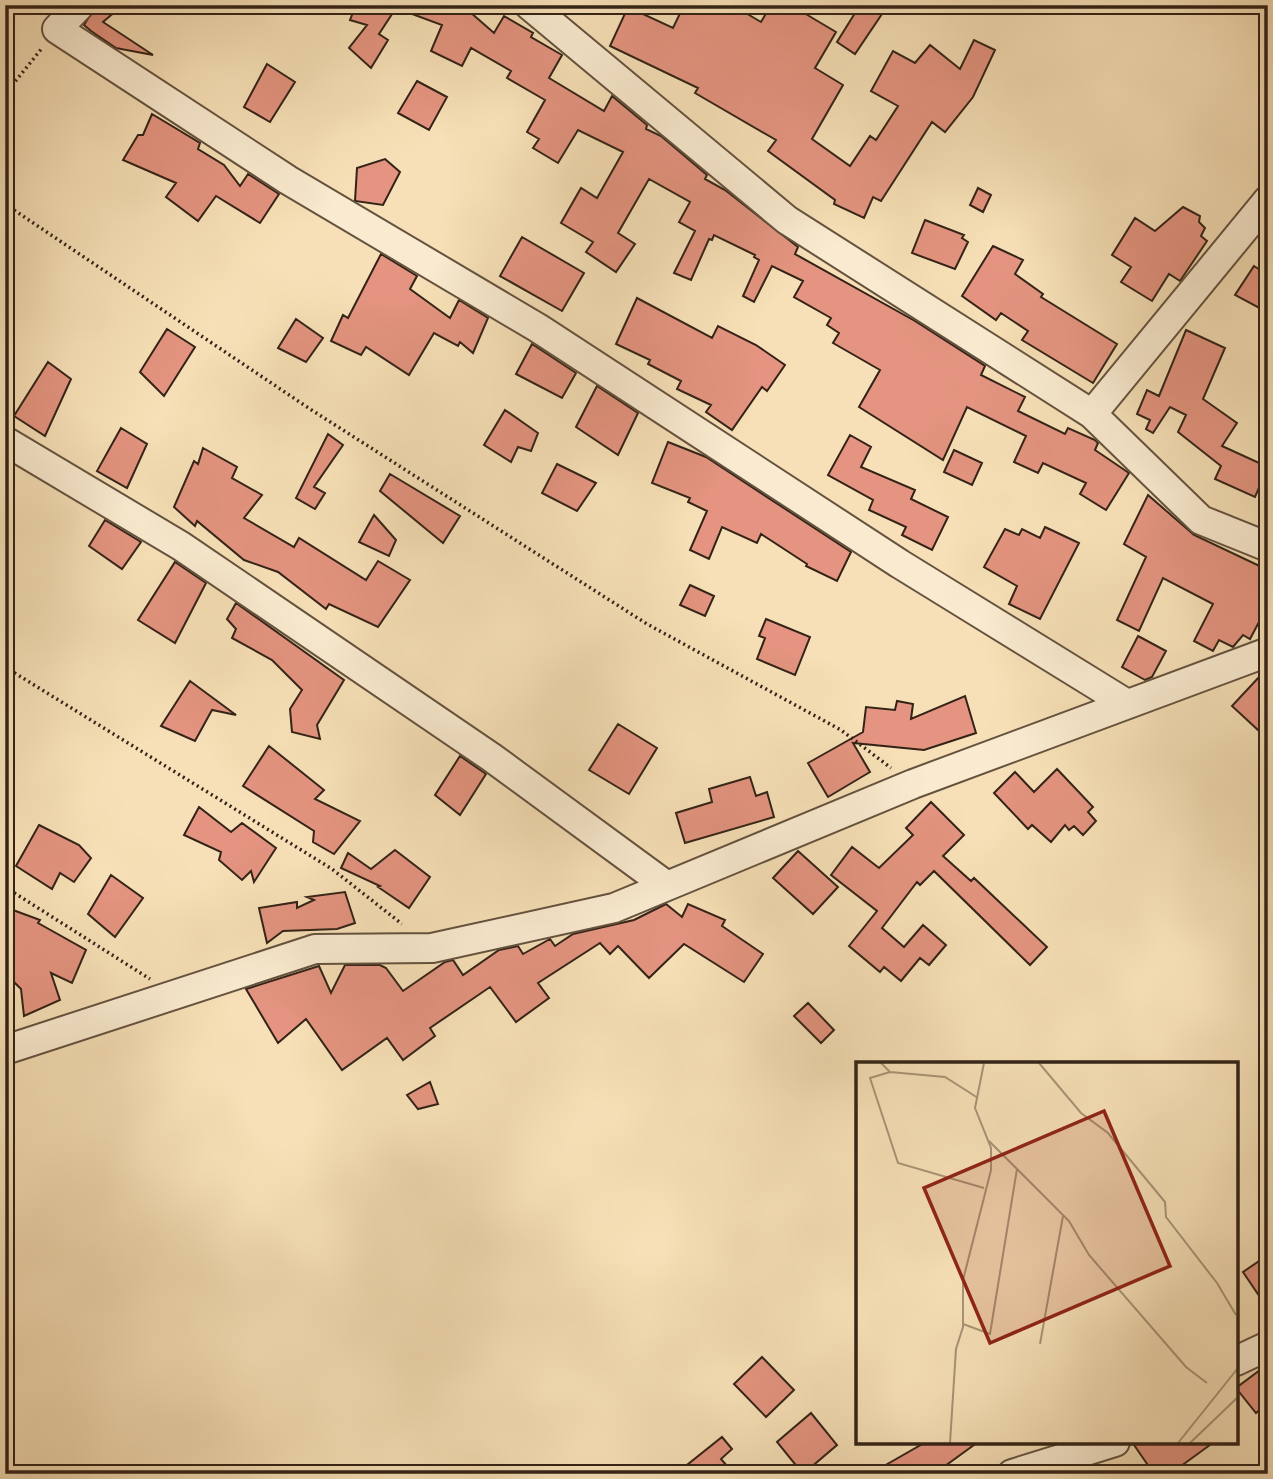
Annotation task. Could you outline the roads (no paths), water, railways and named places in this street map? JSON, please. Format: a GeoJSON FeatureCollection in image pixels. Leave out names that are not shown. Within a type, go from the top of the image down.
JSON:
{"type":"FeatureCollection","features":[{"type":"Feature","properties":{"kind":"street"},"geometry":{"type":"LineString","coordinates":[[80,5],[57,29],[288,180],[538,328],[900,564],[1127,704]]}},
{"type":"Feature","properties":{"kind":"street"},"geometry":{"type":"LineString","coordinates":[[529,5],[787,220],[1092,414],[1201,520],[1268,547]]}},
{"type":"Feature","properties":{"kind":"street"},"geometry":{"type":"LineString","coordinates":[[1092,414],[1268,200]]}},
{"type":"Feature","properties":{"kind":"street"},"geometry":{"type":"LineString","coordinates":[[5,441],[181,546],[491,757],[667,886]]}},
{"type":"Feature","properties":{"kind":"street"},"geometry":{"type":"LineString","coordinates":[[5,1050],[315,948],[432,948],[614,908],[913,784],[1268,652]]}},
{"type":"Feature","properties":{"kind":"street"},"geometry":{"type":"LineString","coordinates":[[1238,1361],[1268,1346]]}},
{"type":"Feature","properties":{"kind":"street"},"geometry":{"type":"LineString","coordinates":[[1012,1474],[1109,1444]]}}]}
